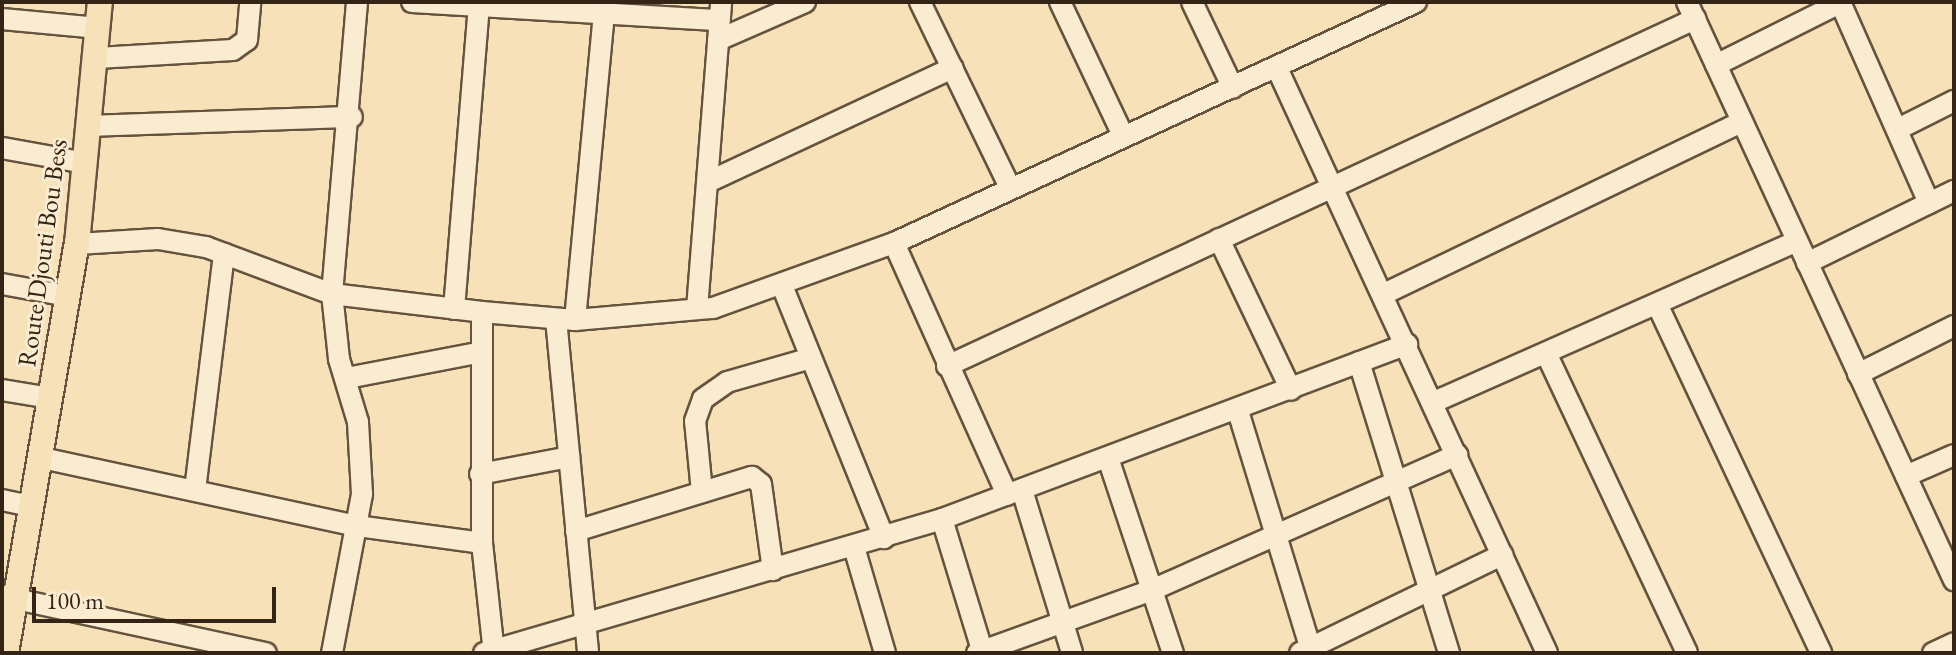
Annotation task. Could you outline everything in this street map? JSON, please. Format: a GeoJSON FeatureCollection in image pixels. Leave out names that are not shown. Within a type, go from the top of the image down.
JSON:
{"type":"FeatureCollection","features":[{"type":"Feature","properties":{"kind":"main road","name":"Route Djouti Bou Bess"},"geometry":{"type":"LineString","coordinates":[[6,653],[10,598],[42,458],[77,244],[100,2]]}},
{"type":"Feature","properties":{"kind":"street"},"geometry":{"type":"LineString","coordinates":[[97,58],[233,50],[247,40],[250,2]]}},
{"type":"Feature","properties":{"kind":"street"},"geometry":{"type":"LineString","coordinates":[[332,653],[357,526],[362,457],[332,294],[352,117],[357,2]]}},
{"type":"Feature","properties":{"kind":"street"},"geometry":{"type":"LineString","coordinates":[[412,2],[720,21],[793,5]]}},
{"type":"Feature","properties":{"kind":"street"},"geometry":{"type":"LineString","coordinates":[[920,2],[1010,187]]}},
{"type":"Feature","properties":{"kind":"street"},"geometry":{"type":"LineString","coordinates":[[1060,2],[1123,135]]}},
{"type":"Feature","properties":{"kind":"street"},"geometry":{"type":"LineString","coordinates":[[1192,2],[1233,88]]}},
{"type":"Feature","properties":{"kind":"street"},"geometry":{"type":"LineString","coordinates":[[77,244],[158,239],[224,254],[332,294],[482,312],[566,320],[697,309],[783,288],[894,243],[1416,2]]}},
{"type":"Feature","properties":{"kind":"street"},"geometry":{"type":"LineString","coordinates":[[1716,65],[1841,2],[1929,203]]}},
{"type":"Feature","properties":{"kind":"street"},"geometry":{"type":"LineString","coordinates":[[454,309],[479,7]]}},
{"type":"Feature","properties":{"kind":"street"},"geometry":{"type":"LineString","coordinates":[[947,366],[1219,239],[1691,11],[1954,580]]}},
{"type":"Feature","properties":{"kind":"street"},"geometry":{"type":"LineString","coordinates":[[588,653],[569,457],[566,320],[604,14]]}},
{"type":"Feature","properties":{"kind":"street"},"geometry":{"type":"LineString","coordinates":[[2,19],[99,28]]}},
{"type":"Feature","properties":{"kind":"street"},"geometry":{"type":"LineString","coordinates":[[697,309],[720,21]]}},
{"type":"Feature","properties":{"kind":"street"},"geometry":{"type":"LineString","coordinates":[[708,182],[953,68]]}},
{"type":"Feature","properties":{"kind":"street"},"geometry":{"type":"LineString","coordinates":[[1277,68],[1434,402],[1547,653]]}},
{"type":"Feature","properties":{"kind":"street"},"geometry":{"type":"LineString","coordinates":[[1898,129],[1954,101]]}},
{"type":"Feature","properties":{"kind":"street"},"geometry":{"type":"LineString","coordinates":[[90,126],[352,117]]}},
{"type":"Feature","properties":{"kind":"street"},"geometry":{"type":"LineString","coordinates":[[1384,294],[1742,122]]}},
{"type":"Feature","properties":{"kind":"street"},"geometry":{"type":"LineString","coordinates":[[2,148],[85,163]]}},
{"type":"Feature","properties":{"kind":"street"},"geometry":{"type":"LineString","coordinates":[[1807,263],[1954,191]]}},
{"type":"Feature","properties":{"kind":"street"},"geometry":{"type":"LineString","coordinates":[[1219,239],[1291,390]]}},
{"type":"Feature","properties":{"kind":"street"},"geometry":{"type":"LineString","coordinates":[[1434,402],[1797,241]]}},
{"type":"Feature","properties":{"kind":"street"},"geometry":{"type":"LineString","coordinates":[[894,243],[947,366],[1014,493],[1072,653]]}},
{"type":"Feature","properties":{"kind":"street"},"geometry":{"type":"LineString","coordinates":[[195,490],[224,254]]}},
{"type":"Feature","properties":{"kind":"street"},"geometry":{"type":"LineString","coordinates":[[2,284],[68,296]]}},
{"type":"Feature","properties":{"kind":"street"},"geometry":{"type":"LineString","coordinates":[[783,288],[884,538]]}},
{"type":"Feature","properties":{"kind":"street"},"geometry":{"type":"LineString","coordinates":[[1657,304],[1821,653]]}},
{"type":"Feature","properties":{"kind":"street"},"geometry":{"type":"LineString","coordinates":[[482,312],[480,474],[490,653],[942,519],[1238,411],[1407,344]]}},
{"type":"Feature","properties":{"kind":"street"},"geometry":{"type":"LineString","coordinates":[[1858,374],[1954,326]]}},
{"type":"Feature","properties":{"kind":"street"},"geometry":{"type":"LineString","coordinates":[[347,378],[482,352]]}},
{"type":"Feature","properties":{"kind":"street"},"geometry":{"type":"LineString","coordinates":[[1546,353],[1687,653]]}},
{"type":"Feature","properties":{"kind":"street"},"geometry":{"type":"LineString","coordinates":[[702,492],[695,421],[703,399],[727,382],[811,358]]}},
{"type":"Feature","properties":{"kind":"street"},"geometry":{"type":"LineString","coordinates":[[1359,362],[1449,653]]}},
{"type":"Feature","properties":{"kind":"street"},"geometry":{"type":"LineString","coordinates":[[2,390],[50,398]]}},
{"type":"Feature","properties":{"kind":"street"},"geometry":{"type":"LineString","coordinates":[[1238,411],[1308,651],[1502,555]]}},
{"type":"Feature","properties":{"kind":"street"},"geometry":{"type":"LineString","coordinates":[[942,519],[981,652],[1152,590],[1395,478],[1457,455]]}},
{"type":"Feature","properties":{"kind":"street"},"geometry":{"type":"LineString","coordinates":[[1906,476],[1954,455]]}},
{"type":"Feature","properties":{"kind":"street"},"geometry":{"type":"LineString","coordinates":[[480,474],[569,457]]}},
{"type":"Feature","properties":{"kind":"street"},"geometry":{"type":"LineString","coordinates":[[42,458],[357,526],[482,543]]}},
{"type":"Feature","properties":{"kind":"street"},"geometry":{"type":"LineString","coordinates":[[1108,458],[1173,653]]}},
{"type":"Feature","properties":{"kind":"street"},"geometry":{"type":"LineString","coordinates":[[576,531],[758,478],[773,570]]}},
{"type":"Feature","properties":{"kind":"street"},"geometry":{"type":"LineString","coordinates":[[2,500],[31,506]]}},
{"type":"Feature","properties":{"kind":"street"},"geometry":{"type":"LineString","coordinates":[[854,547],[885,653]]}},
{"type":"Feature","properties":{"kind":"street"},"geometry":{"type":"LineString","coordinates":[[10,598],[191,646],[257,653]]}},
{"type":"Feature","properties":{"kind":"street"},"geometry":{"type":"LineString","coordinates":[[1933,653],[1954,643]]}}]}
